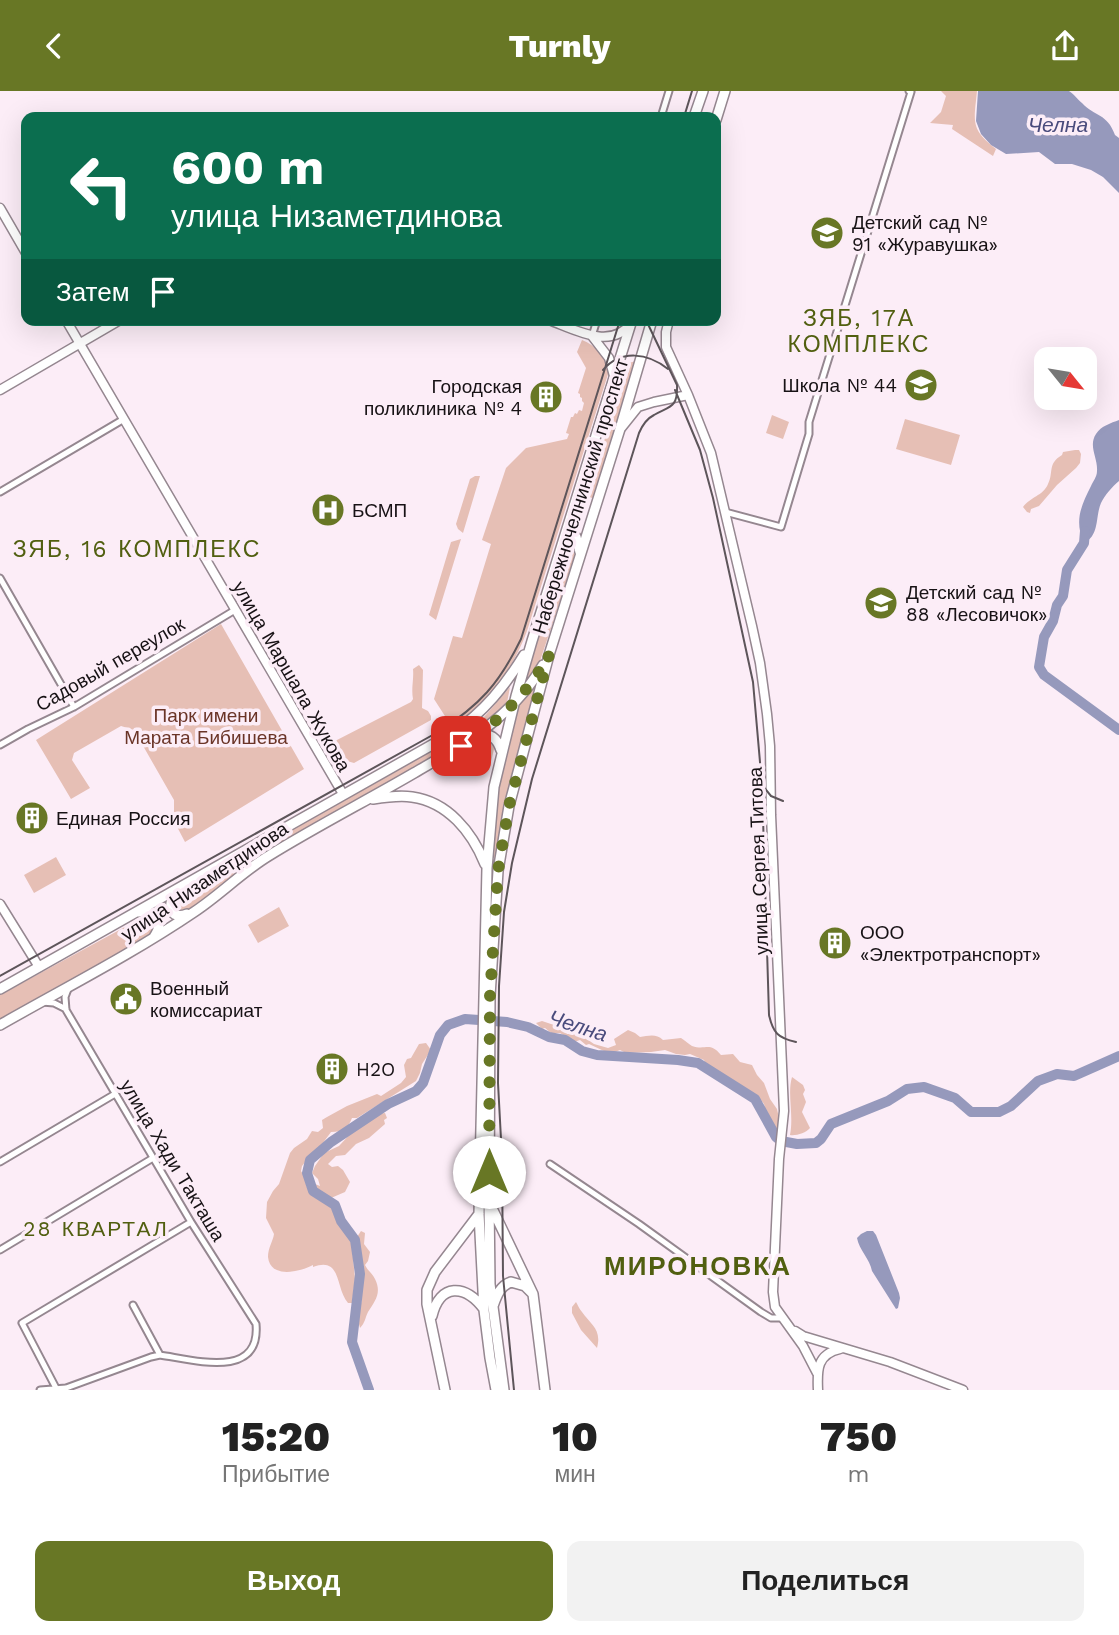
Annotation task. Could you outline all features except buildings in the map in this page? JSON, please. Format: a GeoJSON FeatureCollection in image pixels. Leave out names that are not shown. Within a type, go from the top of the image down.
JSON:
{"type":"FeatureCollection","features":[{"type":"Feature","properties":{"kind":"main road"},"geometry":{"type":"LineString","coordinates":[[696,112],[703,91]]}},
{"type":"Feature","properties":{"kind":"main road"},"geometry":{"type":"LineString","coordinates":[[718,112],[725,91]]}},
{"type":"Feature","properties":{"kind":"main road"},"geometry":{"type":"LineString","coordinates":[[0,208],[21,244]]}},
{"type":"Feature","properties":{"kind":"main road","name":"улица Маршала Жукова"},"geometry":{"type":"LineString","coordinates":[[69,326],[343,795]]}},
{"type":"Feature","properties":{"kind":"main road"},"geometry":{"type":"LineString","coordinates":[[0,390],[110,326]]}},
{"type":"Feature","properties":{"kind":"main road"},"geometry":{"type":"LineString","coordinates":[[565,326],[592,336],[612,336],[628,326]]}},
{"type":"Feature","properties":{"kind":"main road","name":"Набережночелнинский проспект"},"geometry":{"type":"LineString","coordinates":[[496,1390],[490,1359],[486,1062],[486,868],[494,787],[513,705],[629,326]]}},
{"type":"Feature","properties":{"kind":"main road","name":"Набережночелнинский проспект"},"geometry":{"type":"LineString","coordinates":[[486,996],[498,871],[515,784],[549,655],[651,326]]}},
{"type":"Feature","properties":{"kind":"main road","name":"улица Сергея Титова"},"geometry":{"type":"LineString","coordinates":[[668,326],[666,347],[711,453],[760,663],[770,746],[784,1111],[773,1292],[775,1307],[803,1346],[817,1373]]}},
{"type":"Feature","properties":{"kind":"main road"},"geometry":{"type":"LineString","coordinates":[[592,336],[608,358],[614,376]]}},
{"type":"Feature","properties":{"kind":"main road"},"geometry":{"type":"LineString","coordinates":[[620,429],[638,408],[688,395]]}},
{"type":"Feature","properties":{"kind":"main road"},"geometry":{"type":"LineString","coordinates":[[579,489],[580,495],[587,502],[599,495]]}},
{"type":"Feature","properties":{"kind":"main road"},"geometry":{"type":"LineString","coordinates":[[561,546],[568,537],[576,537],[581,554]]}},
{"type":"Feature","properties":{"kind":"main road","name":"улица Низаметдинова"},"geometry":{"type":"LineString","coordinates":[[0,989],[467,723],[496,696],[532,641]]}},
{"type":"Feature","properties":{"kind":"main road","name":"улица Низаметдинова"},"geometry":{"type":"LineString","coordinates":[[0,1025],[153,938],[195,911],[267,856],[476,736],[513,705],[549,655]]}},
{"type":"Feature","properties":{"kind":"main road"},"geometry":{"type":"LineString","coordinates":[[476,736],[492,736],[502,751]]}},
{"type":"Feature","properties":{"kind":"main road"},"geometry":{"type":"LineString","coordinates":[[368,800],[410,797],[444,809],[460,823],[478,847],[486,868]]}},
{"type":"Feature","properties":{"kind":"main road"},"geometry":{"type":"LineString","coordinates":[[179,888],[171,898],[171,910],[175,915],[181,916],[195,911]]}},
{"type":"Feature","properties":{"kind":"main road"},"geometry":{"type":"LineString","coordinates":[[0,904],[39,967]]}},
{"type":"Feature","properties":{"kind":"main road"},"geometry":{"type":"LineString","coordinates":[[136,912],[147,911],[157,918],[160,923],[153,938]]}},
{"type":"Feature","properties":{"kind":"main road","name":"Набережночелнинский проспект"},"geometry":{"type":"LineString","coordinates":[[486,1062],[479,1214],[489,1308],[504,1390]]}},
{"type":"Feature","properties":{"kind":"main road"},"geometry":{"type":"LineString","coordinates":[[489,1200],[533,1294],[545,1390]]}},
{"type":"Feature","properties":{"kind":"main road"},"geometry":{"type":"LineString","coordinates":[[444,1390],[427,1304],[427,1290],[435,1272],[479,1214]]}},
{"type":"Feature","properties":{"kind":"main road"},"geometry":{"type":"LineString","coordinates":[[431,1321],[435,1304],[445,1293],[457,1290],[468,1293],[489,1308],[504,1285],[511,1282],[525,1286],[533,1294]]}},
{"type":"Feature","properties":{"kind":"main road"},"geometry":{"type":"LineString","coordinates":[[792,1329],[803,1336],[890,1362],[963,1390]]}},
{"type":"Feature","properties":{"kind":"main road"},"geometry":{"type":"LineString","coordinates":[[818,1390],[817,1373],[823,1357],[843,1349]]}},
{"type":"Feature","properties":{"kind":"street"},"geometry":{"type":"LineString","coordinates":[[663,112],[669,91]]}},
{"type":"Feature","properties":{"kind":"street"},"geometry":{"type":"LineString","coordinates":[[725,512],[781,527],[808,434],[808,422],[911,92],[909,91]]}},
{"type":"Feature","properties":{"kind":"street"},"geometry":{"type":"LineString","coordinates":[[592,336],[595,326]]}},
{"type":"Feature","properties":{"kind":"street"},"geometry":{"type":"LineString","coordinates":[[0,492],[124,419]]}},
{"type":"Feature","properties":{"kind":"street"},"geometry":{"type":"LineString","coordinates":[[0,578],[74,707]]}},
{"type":"Feature","properties":{"kind":"street","name":"Садовый переулок"},"geometry":{"type":"LineString","coordinates":[[0,745],[74,707],[235,610]]}},
{"type":"Feature","properties":{"kind":"street"},"geometry":{"type":"LineString","coordinates":[[66,1010],[65,997],[71,984]]}},
{"type":"Feature","properties":{"kind":"street"},"geometry":{"type":"LineString","coordinates":[[39,1002],[54,1003],[66,1010]]}},
{"type":"Feature","properties":{"kind":"street","name":"улица Хади Такташа"},"geometry":{"type":"LineString","coordinates":[[66,1010],[191,1222],[256,1324],[257,1335],[249,1353],[226,1363],[160,1355]]}},
{"type":"Feature","properties":{"kind":"street"},"geometry":{"type":"LineString","coordinates":[[0,1162],[115,1094]]}},
{"type":"Feature","properties":{"kind":"street"},"geometry":{"type":"LineString","coordinates":[[0,1250],[153,1158]]}},
{"type":"Feature","properties":{"kind":"street"},"geometry":{"type":"LineString","coordinates":[[550,1164],[639,1224],[761,1313],[771,1318],[783,1318]]}},
{"type":"Feature","properties":{"kind":"street"},"geometry":{"type":"LineString","coordinates":[[56,1388],[22,1323],[191,1222]]}},
{"type":"Feature","properties":{"kind":"street"},"geometry":{"type":"LineString","coordinates":[[40,1390],[66,1388],[160,1355],[133,1305]]}},
{"type":"Feature","properties":{"kind":"green space"},"geometry":{"type":"Polygon","coordinates":[[[941,91],[977,91],[976,124],[982,136],[996,149],[993,156],[952,129],[953,125],[930,123],[941,112],[946,96],[941,91]]]}},
{"type":"Feature","properties":{"kind":"green space"},"geometry":{"type":"Polygon","coordinates":[[[582,340],[599,352],[609,371],[527,631],[514,660],[497,685],[452,727],[434,699],[453,636],[462,638],[491,544],[482,540],[506,468],[526,448],[567,439],[571,417],[579,410],[582,411],[584,403],[578,393],[586,368],[577,352],[582,340]]]}},
{"type":"Feature","properties":{"kind":"green space"},"geometry":{"type":"Polygon","coordinates":[[[636,361],[594,497],[591,498],[587,494],[616,404],[621,375],[625,364],[636,361]]]}},
{"type":"Feature","properties":{"kind":"green space"},"geometry":{"type":"Polygon","coordinates":[[[772,415],[789,422],[783,439],[766,433],[772,415]]]}},
{"type":"Feature","properties":{"kind":"green space"},"geometry":{"type":"Polygon","coordinates":[[[905,419],[960,435],[951,465],[896,449],[905,419]]]}},
{"type":"Feature","properties":{"kind":"green space"},"geometry":{"type":"Polygon","coordinates":[[[1079,450],[1080,463],[1076,468],[1039,506],[1031,509],[1030,513],[1027,512],[1023,507],[1046,488],[1057,458],[1063,452],[1079,450]]]}},
{"type":"Feature","properties":{"kind":"green space"},"geometry":{"type":"Polygon","coordinates":[[[480,476],[463,533],[456,524],[470,479],[480,476]]]}},
{"type":"Feature","properties":{"kind":"green space"},"geometry":{"type":"Polygon","coordinates":[[[461,539],[436,620],[429,615],[451,542],[461,539]]]}},
{"type":"Feature","properties":{"kind":"green space"},"geometry":{"type":"Polygon","coordinates":[[[568,542],[578,547],[540,661],[521,692],[568,542]]]}},
{"type":"Feature","properties":{"kind":"green space","name":"Парк имени Марата Бибишева"},"geometry":{"type":"Polygon","coordinates":[[[221,624],[304,769],[185,842],[174,821],[174,800],[134,730],[121,726],[74,753],[72,760],[90,788],[71,799],[36,740],[221,624]]]}},
{"type":"Feature","properties":{"kind":"green space"},"geometry":{"type":"Polygon","coordinates":[[[419,665],[423,670],[422,708],[428,711],[431,720],[354,763],[347,761],[335,741],[411,702],[413,669],[419,665]]]}},
{"type":"Feature","properties":{"kind":"green space"},"geometry":{"type":"Polygon","coordinates":[[[539,678],[512,775],[495,858],[492,857],[499,777],[515,710],[539,678]]]}},
{"type":"Feature","properties":{"kind":"green space"},"geometry":{"type":"Polygon","coordinates":[[[510,687],[506,708],[473,735],[271,850],[189,912],[179,913],[176,909],[177,898],[228,865],[459,735],[484,717],[510,687]]]}},
{"type":"Feature","properties":{"kind":"green space"},"geometry":{"type":"Polygon","coordinates":[[[481,738],[488,738],[495,745],[489,770],[469,764],[465,749],[481,738]]]}},
{"type":"Feature","properties":{"kind":"green space"},"geometry":{"type":"Polygon","coordinates":[[[56,857],[66,875],[34,893],[24,875],[56,857]]]}},
{"type":"Feature","properties":{"kind":"green space"},"geometry":{"type":"Polygon","coordinates":[[[279,907],[289,926],[258,943],[248,925],[279,907]]]}},
{"type":"Feature","properties":{"kind":"green space"},"geometry":{"type":"Polygon","coordinates":[[[145,916],[153,919],[156,924],[152,936],[0,1020],[0,995],[145,916]]]}},
{"type":"Feature","properties":{"kind":"green space"},"geometry":{"type":"Polygon","coordinates":[[[542,1021],[563,1028],[567,1034],[578,1033],[594,1044],[608,1048],[616,1045],[614,1039],[628,1030],[640,1037],[655,1036],[663,1040],[681,1038],[692,1046],[713,1048],[721,1055],[733,1054],[740,1062],[752,1065],[764,1083],[777,1109],[781,1127],[777,1130],[761,1100],[706,1065],[704,1060],[690,1054],[676,1054],[665,1050],[626,1053],[620,1050],[612,1053],[542,1029],[536,1023],[542,1021]]]}},
{"type":"Feature","properties":{"kind":"green space"},"geometry":{"type":"Polygon","coordinates":[[[426,1043],[431,1050],[416,1081],[357,1118],[352,1118],[344,1129],[331,1132],[302,1166],[301,1171],[310,1193],[324,1203],[340,1209],[353,1233],[355,1279],[352,1303],[348,1303],[344,1297],[336,1275],[329,1266],[313,1265],[286,1272],[274,1269],[268,1257],[274,1234],[266,1218],[267,1202],[279,1184],[290,1153],[307,1139],[312,1131],[318,1132],[323,1128],[322,1120],[347,1106],[377,1094],[381,1096],[401,1083],[406,1077],[404,1065],[407,1059],[411,1058],[419,1044],[426,1043]]]}},
{"type":"Feature","properties":{"kind":"green space"},"geometry":{"type":"Polygon","coordinates":[[[792,1077],[803,1085],[805,1090],[803,1094],[806,1102],[802,1112],[810,1128],[798,1135],[790,1135],[792,1077]]]}},
{"type":"Feature","properties":{"kind":"green space"},"geometry":{"type":"Polygon","coordinates":[[[385,1113],[385,1124],[345,1155],[336,1156],[328,1164],[343,1170],[350,1182],[345,1192],[331,1198],[321,1195],[314,1189],[315,1184],[320,1186],[312,1173],[324,1153],[339,1146],[352,1132],[377,1114],[385,1113]]]}},
{"type":"Feature","properties":{"kind":"green space"},"geometry":{"type":"Polygon","coordinates":[[[361,1231],[365,1233],[364,1244],[370,1252],[365,1265],[375,1279],[378,1293],[360,1328],[358,1320],[362,1298],[361,1266],[356,1262],[355,1256],[360,1253],[357,1237],[361,1231]]]}},
{"type":"Feature","properties":{"kind":"green space"},"geometry":{"type":"Polygon","coordinates":[[[576,1302],[597,1332],[597,1348],[581,1330],[572,1313],[576,1302]]]}},
{"type":"Feature","properties":{"kind":"water","name":"Челна"},"geometry":{"type":"Polygon","coordinates":[[[978,91],[1069,91],[1104,119],[1119,138],[1119,193],[1103,177],[1091,170],[1072,164],[1055,164],[1039,152],[1006,154],[991,145],[981,134],[976,121],[978,91]]]}},
{"type":"Feature","properties":{"kind":"water"},"geometry":{"type":"Polygon","coordinates":[[[1119,420],[1119,481],[1103,500],[1095,531],[1084,543],[1079,521],[1082,507],[1097,473],[1094,439],[1106,425],[1119,420]]]}},
{"type":"Feature","properties":{"kind":"water"},"geometry":{"type":"Polygon","coordinates":[[[867,1231],[873,1231],[876,1235],[899,1293],[896,1309],[872,1271],[858,1242],[857,1238],[867,1231]]]}},
{"type":"Feature","properties":{"kind":"waterway","name":"Челна"},"geometry":{"type":"LineString","coordinates":[[1085,531],[1084,543],[1067,570],[1063,596],[1044,637],[1039,667],[1044,675],[1119,730]]}},
{"type":"Feature","properties":{"kind":"waterway","name":"Челна"},"geometry":{"type":"LineString","coordinates":[[369,1390],[352,1342],[360,1274],[355,1240],[341,1221],[335,1205],[313,1191],[307,1173],[310,1160],[331,1142],[388,1104],[416,1091],[423,1083],[440,1035],[448,1025],[465,1019],[507,1022],[565,1040],[582,1051],[597,1055],[698,1063],[755,1099],[776,1137],[781,1141],[797,1144],[816,1143],[831,1124],[888,1101],[907,1089],[924,1087],[955,1098],[971,1112],[999,1112],[1011,1106],[1038,1081],[1057,1074],[1074,1076],[1119,1056]]}},
{"type":"Feature","properties":{"kind":"tram line"},"geometry":{"type":"LineString","coordinates":[[686,112],[692,91]]}},
{"type":"Feature","properties":{"kind":"tram line"},"geometry":{"type":"LineString","coordinates":[[0,976],[438,732],[477,703],[505,669],[521,639],[618,326]]}},
{"type":"Feature","properties":{"kind":"tram line"},"geometry":{"type":"LineString","coordinates":[[514,1390],[503,1276],[498,1083],[499,986],[504,912],[512,863],[532,779],[639,433],[649,419],[672,405],[676,398],[677,385],[649,326]]}},
{"type":"Feature","properties":{"kind":"tram line"},"geometry":{"type":"LineString","coordinates":[[603,370],[610,363],[626,356],[652,359],[668,369]]}},
{"type":"Feature","properties":{"kind":"tram line"},"geometry":{"type":"LineString","coordinates":[[675,390],[700,450],[713,498],[753,682],[762,785],[769,1015],[777,1034],[796,1042]]}},
{"type":"Feature","properties":{"kind":"tram line"},"geometry":{"type":"LineString","coordinates":[[762,785],[771,796],[783,801]]}},
{"type":"Feature","properties":{"kind":"place","name":"Детский сад № 91 «Журавушка»"},"geometry":{"type":"Point","coordinates":[827,233]}},
{"type":"Feature","properties":{"kind":"place","name":"Школа № 44"},"geometry":{"type":"Point","coordinates":[921,385]}},
{"type":"Feature","properties":{"kind":"place","name":"Городская поликлиника № 4"},"geometry":{"type":"Point","coordinates":[546,397]}},
{"type":"Feature","properties":{"kind":"place","name":"БСМП"},"geometry":{"type":"Point","coordinates":[328,510]}},
{"type":"Feature","properties":{"kind":"place","name":"Детский сад № 88 «Лесовичок»"},"geometry":{"type":"Point","coordinates":[881,603]}},
{"type":"Feature","properties":{"kind":"place","name":"Единая Россия"},"geometry":{"type":"Point","coordinates":[32,818]}},
{"type":"Feature","properties":{"kind":"place","name":"ООО «Электротранспорт»"},"geometry":{"type":"Point","coordinates":[835,943]}},
{"type":"Feature","properties":{"kind":"place","name":"Военный комиссариат"},"geometry":{"type":"Point","coordinates":[126,999]}},
{"type":"Feature","properties":{"kind":"place","name":"H2O"},"geometry":{"type":"Point","coordinates":[332,1069]}},
{"type":"Feature","properties":{"kind":"district","name":"ЗЯБ, 17А КОМПЛЕКС"},"geometry":{"type":"Point","coordinates":[859,331]}},
{"type":"Feature","properties":{"kind":"district","name":"ЗЯБ, 16 КОМПЛЕКС"},"geometry":{"type":"Point","coordinates":[137,549]}},
{"type":"Feature","properties":{"kind":"district","name":"28 КВАРТАЛ"},"geometry":{"type":"Point","coordinates":[96,1229]}},
{"type":"Feature","properties":{"kind":"district","name":"МИРОНОВКА"},"geometry":{"type":"Point","coordinates":[698,1266]}},
{"type":"Feature","properties":{"kind":"route"},"geometry":{"type":"LineString","coordinates":[[461,746],[497,720],[518,700],[549,655],[509,806],[498,871],[490,996],[489,1172]]}}]}
